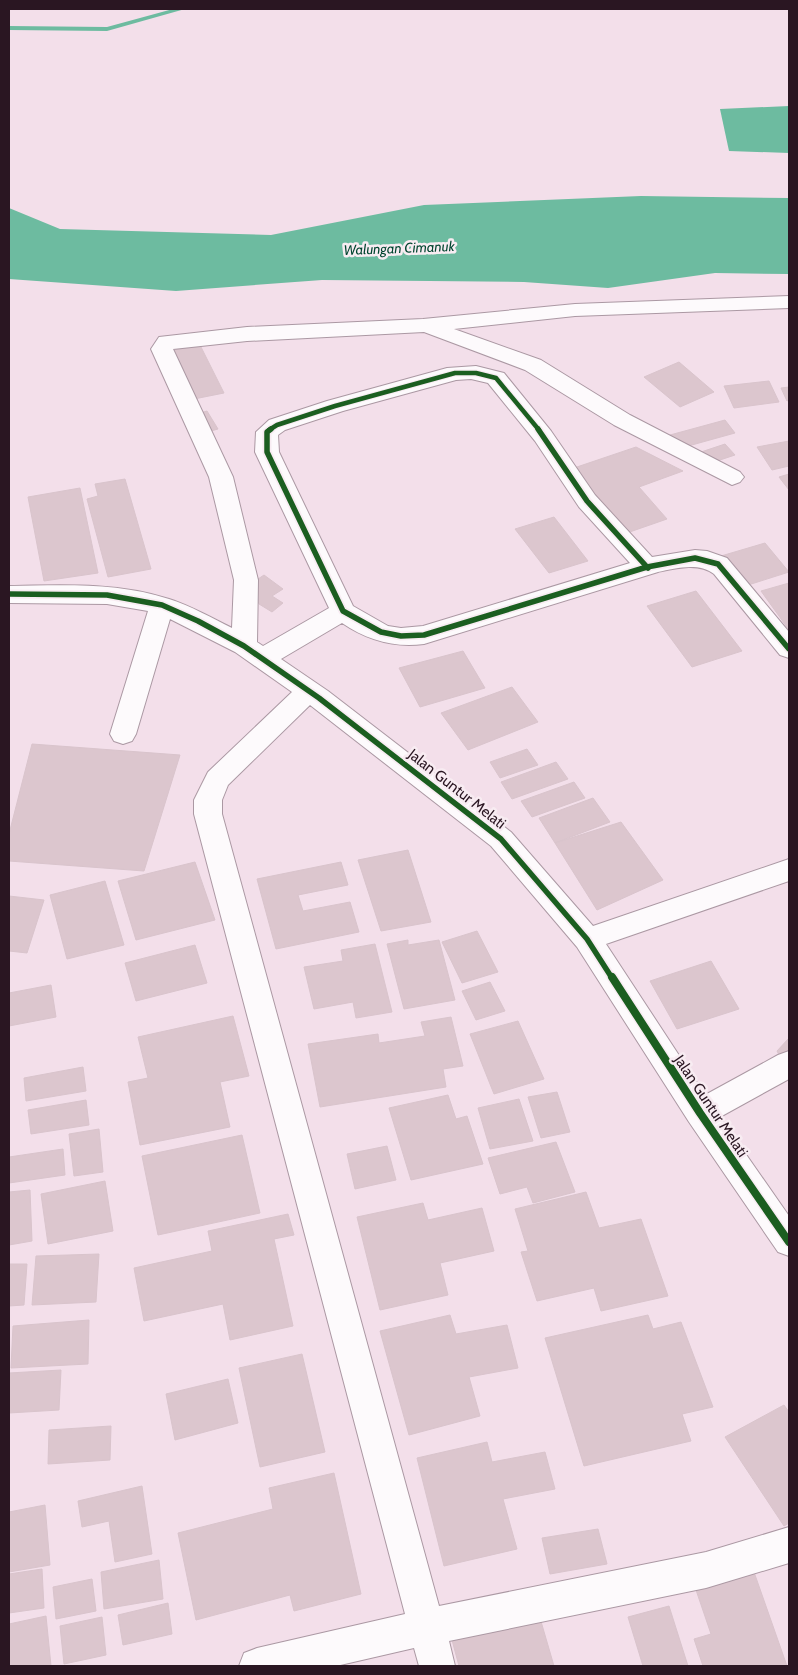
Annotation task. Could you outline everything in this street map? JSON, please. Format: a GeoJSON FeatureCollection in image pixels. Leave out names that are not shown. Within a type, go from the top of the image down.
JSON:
{"type":"FeatureCollection","features":[{"type":"Feature","properties":{"kind":"street"},"geometry":{"type":"LineString","coordinates":[[343,611],[253,652],[246,580],[222,477],[162,349],[167,342],[246,334],[423,326],[575,310],[789,302]]}},
{"type":"Feature","properties":{"kind":"street"},"geometry":{"type":"LineString","coordinates":[[423,326],[527,362],[622,420],[732,476]]}},
{"type":"Feature","properties":{"kind":"street"},"geometry":{"type":"LineString","coordinates":[[648,568],[587,501],[543,436],[496,378],[486,374],[464,372],[335,406],[277,425],[268,432],[267,452],[343,611],[365,627],[380,634],[408,638],[648,568],[674,560],[707,559],[716,562],[789,649]]}},
{"type":"Feature","properties":{"kind":"street","name":"Jalan Guntur Melati"},"geometry":{"type":"LineString","coordinates":[[9,594],[107,595],[162,605],[198,621],[253,652],[310,691],[501,839],[587,939],[700,1114],[789,1242]]}},
{"type":"Feature","properties":{"kind":"street"},"geometry":{"type":"LineString","coordinates":[[123,734],[162,605]]}},
{"type":"Feature","properties":{"kind":"street"},"geometry":{"type":"LineString","coordinates":[[310,691],[217,779],[208,800],[208,814],[437,1666]]}},
{"type":"Feature","properties":{"kind":"street"},"geometry":{"type":"LineString","coordinates":[[587,939],[789,870]]}},
{"type":"Feature","properties":{"kind":"street"},"geometry":{"type":"LineString","coordinates":[[700,1114],[789,1064]]}},
{"type":"Feature","properties":{"kind":"street"},"geometry":{"type":"LineString","coordinates":[[257,1666],[426,1626],[706,1570],[788,1547]]}},
{"type":"Feature","properties":{"kind":"water"},"geometry":{"type":"Polygon","coordinates":[[[789,106],[789,153],[729,151],[720,109],[789,106]]]}},
{"type":"Feature","properties":{"kind":"water","name":"Walungan Cimanuk"},"geometry":{"type":"Polygon","coordinates":[[[641,196],[789,198],[789,274],[715,273],[608,288],[524,282],[322,280],[176,291],[9,279],[9,208],[60,229],[271,235],[424,205],[641,196]]]}},
{"type":"Feature","properties":{"kind":"building"},"geometry":{"type":"Polygon","coordinates":[[[200,345],[224,393],[194,399],[170,351],[200,345]]]}},
{"type":"Feature","properties":{"kind":"building"},"geometry":{"type":"Polygon","coordinates":[[[679,362],[714,392],[680,407],[644,377],[679,362]]]}},
{"type":"Feature","properties":{"kind":"building"},"geometry":{"type":"Polygon","coordinates":[[[769,381],[779,402],[734,408],[724,386],[769,381]]]}},
{"type":"Feature","properties":{"kind":"building"},"geometry":{"type":"Polygon","coordinates":[[[789,387],[789,400],[787,401],[781,388],[789,387]]]}},
{"type":"Feature","properties":{"kind":"building"},"geometry":{"type":"Polygon","coordinates":[[[207,411],[218,429],[204,433],[193,415],[207,411]]]}},
{"type":"Feature","properties":{"kind":"building"},"geometry":{"type":"Polygon","coordinates":[[[725,420],[735,433],[681,448],[670,435],[725,420]]]}},
{"type":"Feature","properties":{"kind":"building"},"geometry":{"type":"Polygon","coordinates":[[[789,441],[789,466],[772,470],[757,447],[789,441]]]}},
{"type":"Feature","properties":{"kind":"building"},"geometry":{"type":"Polygon","coordinates":[[[725,444],[735,455],[711,463],[701,452],[725,444]]]}},
{"type":"Feature","properties":{"kind":"building"},"geometry":{"type":"Polygon","coordinates":[[[636,447],[683,471],[639,487],[667,519],[621,535],[568,470],[636,447]]]}},
{"type":"Feature","properties":{"kind":"building"},"geometry":{"type":"Polygon","coordinates":[[[789,474],[789,490],[779,477],[789,474]]]}},
{"type":"Feature","properties":{"kind":"building"},"geometry":{"type":"Polygon","coordinates":[[[125,479],[151,569],[108,577],[87,499],[98,496],[95,484],[125,479]]]}},
{"type":"Feature","properties":{"kind":"building"},"geometry":{"type":"Polygon","coordinates":[[[80,488],[98,573],[44,581],[28,497],[80,488]]]}},
{"type":"Feature","properties":{"kind":"building"},"geometry":{"type":"Polygon","coordinates":[[[554,517],[588,561],[549,573],[515,529],[554,517]]]}},
{"type":"Feature","properties":{"kind":"building"},"geometry":{"type":"Polygon","coordinates":[[[765,543],[789,572],[745,586],[721,556],[765,543]]]}},
{"type":"Feature","properties":{"kind":"building"},"geometry":{"type":"Polygon","coordinates":[[[264,575],[283,589],[272,596],[283,603],[272,612],[259,604],[252,583],[264,575]]]}},
{"type":"Feature","properties":{"kind":"building"},"geometry":{"type":"Polygon","coordinates":[[[789,583],[789,630],[761,591],[789,583]]]}},
{"type":"Feature","properties":{"kind":"building"},"geometry":{"type":"Polygon","coordinates":[[[696,591],[742,651],[692,667],[647,606],[696,591]]]}},
{"type":"Feature","properties":{"kind":"building"},"geometry":{"type":"Polygon","coordinates":[[[463,651],[485,688],[420,707],[399,668],[463,651]]]}},
{"type":"Feature","properties":{"kind":"building"},"geometry":{"type":"Polygon","coordinates":[[[512,687],[538,722],[468,750],[441,713],[512,687]]]}},
{"type":"Feature","properties":{"kind":"building"},"geometry":{"type":"Polygon","coordinates":[[[32,744],[180,755],[144,871],[9,861],[9,834],[32,744]]]}},
{"type":"Feature","properties":{"kind":"building"},"geometry":{"type":"Polygon","coordinates":[[[527,749],[538,765],[500,778],[490,762],[527,749]]]}},
{"type":"Feature","properties":{"kind":"building"},"geometry":{"type":"Polygon","coordinates":[[[556,762],[568,779],[512,799],[501,782],[556,762]]]}},
{"type":"Feature","properties":{"kind":"building"},"geometry":{"type":"Polygon","coordinates":[[[574,782],[585,798],[532,817],[521,801],[574,782]]]}},
{"type":"Feature","properties":{"kind":"building"},"geometry":{"type":"Polygon","coordinates":[[[593,798],[610,822],[555,843],[539,818],[593,798]]]}},
{"type":"Feature","properties":{"kind":"building"},"geometry":{"type":"Polygon","coordinates":[[[621,822],[663,880],[597,910],[555,843],[621,822]]]}},
{"type":"Feature","properties":{"kind":"building"},"geometry":{"type":"Polygon","coordinates":[[[408,850],[431,922],[381,931],[358,860],[408,850]]]}},
{"type":"Feature","properties":{"kind":"building"},"geometry":{"type":"Polygon","coordinates":[[[195,862],[215,920],[136,940],[118,881],[195,862]]]}},
{"type":"Feature","properties":{"kind":"building"},"geometry":{"type":"Polygon","coordinates":[[[341,862],[348,885],[298,895],[303,911],[350,902],[359,932],[276,949],[257,879],[341,862]]]}},
{"type":"Feature","properties":{"kind":"building"},"geometry":{"type":"Polygon","coordinates":[[[105,881],[124,945],[67,959],[50,895],[105,881]]]}},
{"type":"Feature","properties":{"kind":"building"},"geometry":{"type":"Polygon","coordinates":[[[9,896],[44,900],[27,953],[9,951],[9,896]]]}},
{"type":"Feature","properties":{"kind":"building"},"geometry":{"type":"Polygon","coordinates":[[[477,931],[498,972],[462,983],[442,942],[477,931]]]}},
{"type":"Feature","properties":{"kind":"building"},"geometry":{"type":"Polygon","coordinates":[[[408,940],[408,945],[439,940],[455,1000],[404,1009],[387,944],[408,940]]]}},
{"type":"Feature","properties":{"kind":"building"},"geometry":{"type":"Polygon","coordinates":[[[375,944],[392,1012],[356,1018],[353,1002],[314,1009],[304,967],[343,961],[341,950],[375,944]]]}},
{"type":"Feature","properties":{"kind":"building"},"geometry":{"type":"Polygon","coordinates":[[[195,945],[207,983],[136,1001],[125,963],[195,945]]]}},
{"type":"Feature","properties":{"kind":"building"},"geometry":{"type":"Polygon","coordinates":[[[711,961],[739,1009],[677,1029],[650,981],[711,961]]]}},
{"type":"Feature","properties":{"kind":"building"},"geometry":{"type":"Polygon","coordinates":[[[490,982],[505,1011],[476,1020],[462,991],[490,982]]]}},
{"type":"Feature","properties":{"kind":"building"},"geometry":{"type":"Polygon","coordinates":[[[51,985],[56,1017],[9,1026],[9,993],[51,985]]]}},
{"type":"Feature","properties":{"kind":"building"},"geometry":{"type":"Polygon","coordinates":[[[233,1016],[249,1076],[220,1082],[230,1127],[140,1145],[128,1082],[148,1078],[138,1037],[233,1016]]]}},
{"type":"Feature","properties":{"kind":"building"},"geometry":{"type":"Polygon","coordinates":[[[451,1017],[463,1066],[443,1069],[446,1087],[320,1107],[308,1044],[378,1034],[379,1043],[425,1036],[421,1022],[451,1017]]]}},
{"type":"Feature","properties":{"kind":"building"},"geometry":{"type":"Polygon","coordinates":[[[518,1021],[544,1079],[494,1094],[470,1034],[518,1021]]]}},
{"type":"Feature","properties":{"kind":"building"},"geometry":{"type":"Polygon","coordinates":[[[789,1038],[789,1074],[777,1051],[789,1038]]]}},
{"type":"Feature","properties":{"kind":"building"},"geometry":{"type":"Polygon","coordinates":[[[83,1067],[86,1091],[26,1101],[24,1078],[83,1067]]]}},
{"type":"Feature","properties":{"kind":"building"},"geometry":{"type":"Polygon","coordinates":[[[557,1092],[570,1132],[541,1138],[528,1097],[557,1092]]]}},
{"type":"Feature","properties":{"kind":"building"},"geometry":{"type":"Polygon","coordinates":[[[448,1095],[456,1119],[467,1116],[483,1164],[411,1180],[389,1108],[448,1095]]]}},
{"type":"Feature","properties":{"kind":"building"},"geometry":{"type":"Polygon","coordinates":[[[519,1099],[533,1141],[490,1149],[478,1108],[519,1099]]]}},
{"type":"Feature","properties":{"kind":"building"},"geometry":{"type":"Polygon","coordinates":[[[86,1100],[89,1125],[31,1134],[28,1110],[86,1100]]]}},
{"type":"Feature","properties":{"kind":"building"},"geometry":{"type":"Polygon","coordinates":[[[99,1129],[103,1172],[74,1176],[69,1134],[99,1129]]]}},
{"type":"Feature","properties":{"kind":"building"},"geometry":{"type":"Polygon","coordinates":[[[242,1135],[260,1213],[158,1235],[142,1156],[242,1135]]]}},
{"type":"Feature","properties":{"kind":"building"},"geometry":{"type":"Polygon","coordinates":[[[556,1142],[575,1192],[533,1203],[527,1187],[500,1194],[488,1158],[556,1142]]]}},
{"type":"Feature","properties":{"kind":"building"},"geometry":{"type":"Polygon","coordinates":[[[387,1146],[396,1180],[355,1189],[347,1154],[387,1146]]]}},
{"type":"Feature","properties":{"kind":"building"},"geometry":{"type":"Polygon","coordinates":[[[63,1149],[65,1175],[9,1183],[9,1157],[63,1149]]]}},
{"type":"Feature","properties":{"kind":"building"},"geometry":{"type":"Polygon","coordinates":[[[105,1181],[113,1231],[48,1244],[41,1194],[105,1181]]]}},
{"type":"Feature","properties":{"kind":"building"},"geometry":{"type":"Polygon","coordinates":[[[30,1190],[32,1241],[9,1245],[9,1192],[30,1190]]]}},
{"type":"Feature","properties":{"kind":"building"},"geometry":{"type":"Polygon","coordinates":[[[586,1192],[599,1228],[641,1219],[668,1296],[601,1311],[594,1288],[537,1301],[521,1252],[528,1251],[515,1209],[586,1192]]]}},
{"type":"Feature","properties":{"kind":"building"},"geometry":{"type":"Polygon","coordinates":[[[423,1203],[428,1220],[482,1208],[494,1251],[440,1263],[448,1295],[380,1310],[357,1217],[423,1203]]]}},
{"type":"Feature","properties":{"kind":"building"},"geometry":{"type":"Polygon","coordinates":[[[288,1214],[294,1235],[274,1239],[293,1326],[230,1340],[223,1304],[144,1321],[134,1268],[212,1251],[208,1231],[288,1214]]]}},
{"type":"Feature","properties":{"kind":"building"},"geometry":{"type":"Polygon","coordinates":[[[99,1254],[96,1302],[32,1305],[36,1256],[99,1254]]]}},
{"type":"Feature","properties":{"kind":"building"},"geometry":{"type":"Polygon","coordinates":[[[9,1264],[27,1264],[24,1305],[9,1306],[9,1264]]]}},
{"type":"Feature","properties":{"kind":"building"},"geometry":{"type":"Polygon","coordinates":[[[450,1315],[456,1334],[507,1325],[518,1368],[469,1377],[480,1416],[409,1435],[380,1331],[450,1315]]]}},
{"type":"Feature","properties":{"kind":"building"},"geometry":{"type":"Polygon","coordinates":[[[648,1315],[653,1329],[681,1322],[713,1407],[682,1414],[691,1441],[584,1466],[545,1338],[648,1315]]]}},
{"type":"Feature","properties":{"kind":"building"},"geometry":{"type":"Polygon","coordinates":[[[89,1320],[88,1364],[11,1368],[13,1326],[89,1320]]]}},
{"type":"Feature","properties":{"kind":"building"},"geometry":{"type":"Polygon","coordinates":[[[302,1354],[325,1452],[260,1467],[239,1368],[302,1354]]]}},
{"type":"Feature","properties":{"kind":"building"},"geometry":{"type":"Polygon","coordinates":[[[61,1370],[59,1410],[9,1413],[9,1373],[61,1370]]]}},
{"type":"Feature","properties":{"kind":"building"},"geometry":{"type":"Polygon","coordinates":[[[228,1379],[238,1423],[175,1440],[166,1394],[228,1379]]]}},
{"type":"Feature","properties":{"kind":"building"},"geometry":{"type":"Polygon","coordinates":[[[784,1405],[789,1412],[789,1523],[784,1526],[725,1437],[784,1405]]]}},
{"type":"Feature","properties":{"kind":"building"},"geometry":{"type":"Polygon","coordinates":[[[111,1426],[110,1460],[48,1464],[49,1430],[111,1426]]]}},
{"type":"Feature","properties":{"kind":"building"},"geometry":{"type":"Polygon","coordinates":[[[487,1442],[492,1462],[545,1452],[555,1489],[503,1499],[517,1549],[444,1566],[417,1458],[487,1442]]]}},
{"type":"Feature","properties":{"kind":"building"},"geometry":{"type":"Polygon","coordinates":[[[334,1473],[361,1594],[294,1611],[290,1595],[196,1620],[178,1533],[273,1509],[269,1488],[334,1473]]]}},
{"type":"Feature","properties":{"kind":"building"},"geometry":{"type":"Polygon","coordinates":[[[142,1486],[152,1554],[115,1562],[109,1521],[82,1527],[78,1501],[142,1486]]]}},
{"type":"Feature","properties":{"kind":"building"},"geometry":{"type":"Polygon","coordinates":[[[45,1505],[50,1565],[9,1572],[9,1512],[45,1505]]]}},
{"type":"Feature","properties":{"kind":"building"},"geometry":{"type":"Polygon","coordinates":[[[598,1529],[607,1564],[550,1574],[542,1538],[598,1529]]]}},
{"type":"Feature","properties":{"kind":"building"},"geometry":{"type":"Polygon","coordinates":[[[159,1560],[163,1599],[104,1609],[101,1572],[159,1560]]]}},
{"type":"Feature","properties":{"kind":"building"},"geometry":{"type":"Polygon","coordinates":[[[42,1569],[44,1608],[9,1613],[9,1574],[42,1569]]]}},
{"type":"Feature","properties":{"kind":"building"},"geometry":{"type":"Polygon","coordinates":[[[754,1572],[787,1666],[703,1666],[694,1639],[711,1634],[695,1587],[754,1572]]]}},
{"type":"Feature","properties":{"kind":"building"},"geometry":{"type":"Polygon","coordinates":[[[92,1579],[96,1611],[56,1619],[53,1587],[92,1579]]]}},
{"type":"Feature","properties":{"kind":"building"},"geometry":{"type":"Polygon","coordinates":[[[168,1603],[172,1634],[123,1645],[118,1615],[168,1603]]]}},
{"type":"Feature","properties":{"kind":"building"},"geometry":{"type":"Polygon","coordinates":[[[669,1606],[688,1666],[643,1666],[628,1617],[669,1606]]]}},
{"type":"Feature","properties":{"kind":"building"},"geometry":{"type":"Polygon","coordinates":[[[46,1616],[51,1666],[9,1666],[9,1624],[46,1616]]]}},
{"type":"Feature","properties":{"kind":"building"},"geometry":{"type":"Polygon","coordinates":[[[102,1617],[106,1655],[64,1664],[60,1626],[102,1617]]]}},
{"type":"Feature","properties":{"kind":"building"},"geometry":{"type":"Polygon","coordinates":[[[540,1618],[554,1666],[459,1666],[452,1640],[540,1618]]]}},
{"type":"Feature","properties":{"kind":"waterway"},"geometry":{"type":"LineString","coordinates":[[9,28],[107,29],[181,9]]}},
{"type":"Feature","properties":{"kind":"cycle path"},"geometry":{"type":"LineString","coordinates":[[648,568],[587,501],[543,436],[496,378],[486,374],[455,373],[335,406],[277,425],[267,432],[267,452],[343,611],[371,629],[391,635],[424,635],[638,570],[647,566],[695,558],[713,561],[723,568],[789,649]]}},
{"type":"Feature","properties":{"kind":"cycle path"},"geometry":{"type":"LineString","coordinates":[[9,594],[107,595],[162,605],[198,621],[244,646],[319,698],[501,839],[587,939],[700,1113],[789,1242]]}}]}
